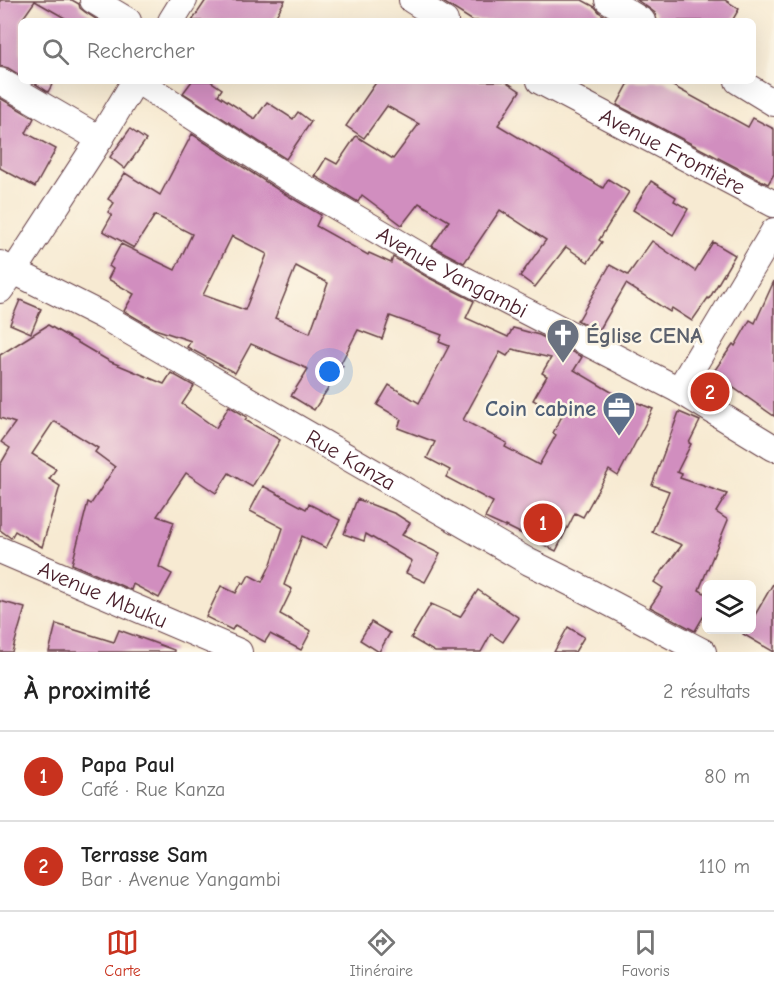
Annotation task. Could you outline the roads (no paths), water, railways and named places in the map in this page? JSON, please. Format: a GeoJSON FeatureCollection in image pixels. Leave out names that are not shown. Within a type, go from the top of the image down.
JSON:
{"type":"FeatureCollection","features":[{"type":"Feature","properties":{"kind":"street"},"geometry":{"type":"LineString","coordinates":[[93,0],[123,18]]}},
{"type":"Feature","properties":{"kind":"street"},"geometry":{"type":"LineString","coordinates":[[173,18],[184,0]]}},
{"type":"Feature","properties":{"kind":"street"},"geometry":{"type":"LineString","coordinates":[[412,0],[440,18]]}},
{"type":"Feature","properties":{"kind":"street"},"geometry":{"type":"LineString","coordinates":[[608,0],[637,18]]}},
{"type":"Feature","properties":{"kind":"street"},"geometry":{"type":"LineString","coordinates":[[0,81],[100,139]]}},
{"type":"Feature","properties":{"kind":"street"},"geometry":{"type":"LineString","coordinates":[[5,275],[100,139],[135,84]]}},
{"type":"Feature","properties":{"kind":"street","name":"Avenue Yangambi"},"geometry":{"type":"LineString","coordinates":[[142,84],[288,178],[436,265],[679,390],[774,448]]}},
{"type":"Feature","properties":{"kind":"street","name":"Avenue Frontière"},"geometry":{"type":"LineString","coordinates":[[546,84],[774,204]]}},
{"type":"Feature","properties":{"kind":"street"},"geometry":{"type":"LineString","coordinates":[[743,84],[774,103]]}},
{"type":"Feature","properties":{"kind":"street"},"geometry":{"type":"LineString","coordinates":[[679,390],[774,231]]}},
{"type":"Feature","properties":{"kind":"street","name":"Rue Kanza"},"geometry":{"type":"LineString","coordinates":[[5,275],[103,316],[530,562],[702,652]]}},
{"type":"Feature","properties":{"kind":"street","name":"Avenue Mbuku"},"geometry":{"type":"LineString","coordinates":[[0,550],[239,652]]}},
{"type":"Feature","properties":{"kind":"place","name":"Église CENA"},"geometry":{"type":"Point","coordinates":[563,364]}},
{"type":"Feature","properties":{"kind":"place","name":"Terrasse Sam"},"geometry":{"type":"Point","coordinates":[710,392]}},
{"type":"Feature","properties":{"kind":"place","name":"Coin cabine"},"geometry":{"type":"Point","coordinates":[619,437]}},
{"type":"Feature","properties":{"kind":"place","name":"Papa Paul"},"geometry":{"type":"Point","coordinates":[543,523]}}]}
